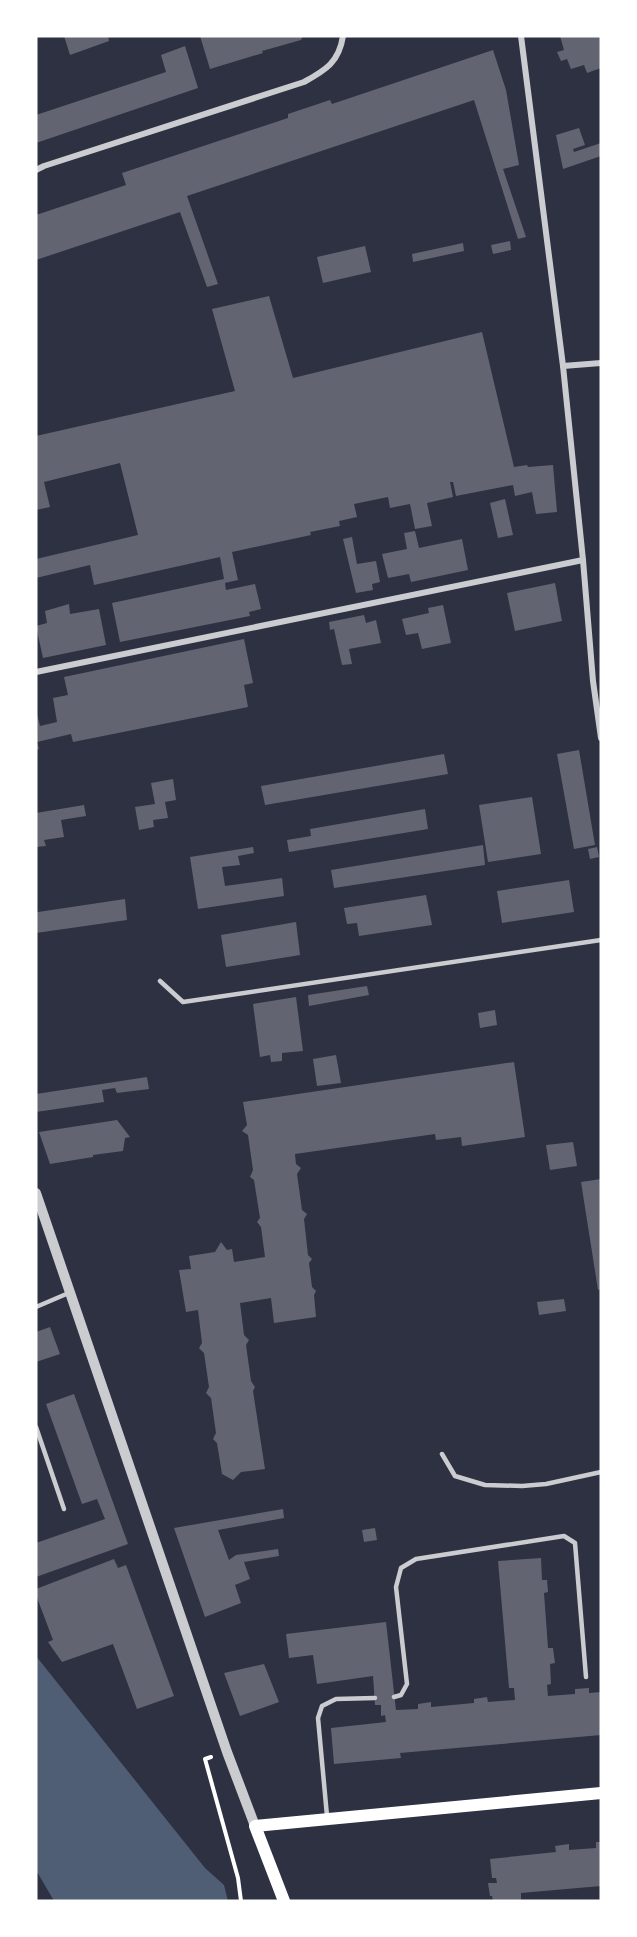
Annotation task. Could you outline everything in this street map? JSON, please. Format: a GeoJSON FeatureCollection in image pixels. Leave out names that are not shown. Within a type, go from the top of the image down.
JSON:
{"type":"FeatureCollection","features":[{"type":"Feature","properties":{"kind":"main road"},"geometry":{"type":"LineString","coordinates":[[284,1901],[255,1826],[601,1793]]}},
{"type":"Feature","properties":{"kind":"street"},"geometry":{"type":"LineString","coordinates":[[36,171],[44,166],[304,82],[328,68],[341,47],[343,36]]}},
{"type":"Feature","properties":{"kind":"street"},"geometry":{"type":"LineString","coordinates":[[520,36],[563,366],[593,681],[601,738]]}},
{"type":"Feature","properties":{"kind":"street"},"geometry":{"type":"LineString","coordinates":[[563,366],[601,363]]}},
{"type":"Feature","properties":{"kind":"street"},"geometry":{"type":"LineString","coordinates":[[36,672],[583,560]]}},
{"type":"Feature","properties":{"kind":"street"},"geometry":{"type":"LineString","coordinates":[[36,1193],[227,1752],[255,1826]]}},
{"type":"Feature","properties":{"kind":"lane"},"geometry":{"type":"LineString","coordinates":[[160,981],[183,1002],[601,940]]}},
{"type":"Feature","properties":{"kind":"lane"},"geometry":{"type":"LineString","coordinates":[[36,1307],[70,1292]]}},
{"type":"Feature","properties":{"kind":"lane"},"geometry":{"type":"LineString","coordinates":[[36,1427],[64,1509]]}},
{"type":"Feature","properties":{"kind":"lane"},"geometry":{"type":"LineString","coordinates":[[442,1454],[455,1476],[485,1485],[546,1484],[601,1472]]}},
{"type":"Feature","properties":{"kind":"lane"},"geometry":{"type":"LineString","coordinates":[[394,1697],[401,1695],[407,1684],[396,1587],[401,1568],[416,1559],[564,1536],[575,1543],[586,1677]]}},
{"type":"Feature","properties":{"kind":"lane"},"geometry":{"type":"LineString","coordinates":[[327,1819],[318,1718],[322,1706],[336,1699],[375,1698]]}},
{"type":"Feature","properties":{"kind":"path"},"geometry":{"type":"LineString","coordinates":[[227,1752],[206,1759],[238,1878],[241,1901]]}},
{"type":"Feature","properties":{"kind":"water"},"geometry":{"type":"Polygon","coordinates":[[[36,1656],[205,1868],[224,1885],[228,1901],[54,1901],[36,1870],[36,1656]]]}},
{"type":"Feature","properties":{"kind":"building"},"geometry":{"type":"Polygon","coordinates":[[[64,36],[108,36],[109,41],[70,55],[64,36]]]}},
{"type":"Feature","properties":{"kind":"building"},"geometry":{"type":"Polygon","coordinates":[[[200,36],[303,36],[301,40],[210,69],[200,36]]]}},
{"type":"Feature","properties":{"kind":"building"},"geometry":{"type":"Polygon","coordinates":[[[560,36],[601,36],[601,68],[587,73],[584,65],[571,69],[567,59],[561,61],[557,52],[564,50],[560,36]]]}},
{"type":"Feature","properties":{"kind":"building"},"geometry":{"type":"Polygon","coordinates":[[[185,46],[198,88],[36,143],[36,115],[166,72],[161,55],[185,46]]]}},
{"type":"Feature","properties":{"kind":"building"},"geometry":{"type":"Polygon","coordinates":[[[493,50],[506,90],[519,165],[503,169],[526,237],[518,239],[474,100],[187,196],[218,284],[207,287],[180,212],[36,260],[36,215],[126,185],[122,173],[288,118],[288,114],[330,100],[332,104],[493,50]]]}},
{"type":"Feature","properties":{"kind":"building"},"geometry":{"type":"Polygon","coordinates":[[[579,128],[585,145],[573,149],[574,152],[601,143],[601,156],[563,169],[556,135],[579,128]]]}},
{"type":"Feature","properties":{"kind":"building"},"geometry":{"type":"Polygon","coordinates":[[[510,241],[511,250],[493,254],[491,245],[510,241]]]}},
{"type":"Feature","properties":{"kind":"building"},"geometry":{"type":"Polygon","coordinates":[[[463,243],[464,251],[413,262],[412,254],[463,243]]]}},
{"type":"Feature","properties":{"kind":"building"},"geometry":{"type":"Polygon","coordinates":[[[365,246],[371,272],[323,283],[317,257],[365,246]]]}},
{"type":"Feature","properties":{"kind":"building"},"geometry":{"type":"Polygon","coordinates":[[[269,296],[293,378],[482,332],[514,467],[553,465],[557,512],[536,514],[532,492],[515,496],[513,485],[456,496],[453,482],[450,482],[453,497],[427,503],[432,526],[415,529],[410,504],[390,508],[388,497],[354,504],[357,517],[339,521],[340,526],[310,532],[311,535],[232,552],[238,580],[225,583],[226,590],[255,584],[261,609],[249,612],[250,616],[120,642],[112,603],[224,579],[220,557],[94,585],[90,565],[36,578],[36,559],[138,535],[120,463],[44,482],[50,507],[36,510],[36,436],[235,391],[212,309],[269,296]]]}},
{"type":"Feature","properties":{"kind":"building"},"geometry":{"type":"Polygon","coordinates":[[[505,499],[513,535],[498,538],[490,503],[505,499]]]}},
{"type":"Feature","properties":{"kind":"building"},"geometry":{"type":"Polygon","coordinates":[[[415,531],[419,548],[462,539],[468,570],[411,582],[409,574],[388,578],[382,554],[407,549],[404,533],[415,531]]]}},
{"type":"Feature","properties":{"kind":"building"},"geometry":{"type":"Polygon","coordinates":[[[352,537],[357,564],[376,561],[380,582],[372,584],[373,590],[356,593],[343,539],[352,537]]]}},
{"type":"Feature","properties":{"kind":"building"},"geometry":{"type":"Polygon","coordinates":[[[555,583],[562,621],[515,631],[507,593],[555,583]]]}},
{"type":"Feature","properties":{"kind":"building"},"geometry":{"type":"Polygon","coordinates":[[[69,604],[70,614],[99,609],[106,645],[43,658],[36,626],[47,623],[45,611],[69,604]]]}},
{"type":"Feature","properties":{"kind":"building"},"geometry":{"type":"Polygon","coordinates":[[[443,605],[451,643],[422,649],[418,633],[406,635],[402,619],[429,613],[428,608],[443,605]]]}},
{"type":"Feature","properties":{"kind":"building"},"geometry":{"type":"Polygon","coordinates":[[[364,615],[366,623],[376,620],[381,643],[349,649],[352,664],[342,665],[334,629],[330,630],[329,622],[364,615]]]}},
{"type":"Feature","properties":{"kind":"building"},"geometry":{"type":"Polygon","coordinates":[[[244,639],[253,683],[244,685],[248,707],[73,742],[71,734],[37,742],[39,749],[36,750],[36,710],[40,726],[57,722],[53,698],[68,695],[64,677],[244,639]]]}},
{"type":"Feature","properties":{"kind":"building"},"geometry":{"type":"Polygon","coordinates":[[[579,750],[595,845],[574,849],[557,754],[579,750]]]}},
{"type":"Feature","properties":{"kind":"building"},"geometry":{"type":"Polygon","coordinates":[[[444,754],[448,774],[265,805],[261,786],[444,754]]]}},
{"type":"Feature","properties":{"kind":"building"},"geometry":{"type":"Polygon","coordinates":[[[173,779],[176,800],[165,802],[168,818],[153,820],[154,827],[139,830],[135,807],[155,804],[151,783],[173,779]]]}},
{"type":"Feature","properties":{"kind":"building"},"geometry":{"type":"Polygon","coordinates":[[[532,797],[541,854],[488,862],[479,805],[532,797]]]}},
{"type":"Feature","properties":{"kind":"building"},"geometry":{"type":"Polygon","coordinates":[[[84,805],[86,816],[61,820],[64,837],[44,840],[46,846],[36,847],[36,813],[84,805]]]}},
{"type":"Feature","properties":{"kind":"building"},"geometry":{"type":"Polygon","coordinates":[[[425,809],[428,829],[289,852],[287,840],[311,836],[310,829],[425,809]]]}},
{"type":"Feature","properties":{"kind":"building"},"geometry":{"type":"Polygon","coordinates":[[[483,845],[485,865],[334,888],[331,870],[483,845]]]}},
{"type":"Feature","properties":{"kind":"building"},"geometry":{"type":"Polygon","coordinates":[[[253,847],[254,853],[238,856],[240,865],[222,867],[225,886],[282,878],[284,896],[198,909],[190,857],[253,847]]]}},
{"type":"Feature","properties":{"kind":"building"},"geometry":{"type":"Polygon","coordinates":[[[597,847],[599,857],[590,859],[588,849],[597,847]]]}},
{"type":"Feature","properties":{"kind":"building"},"geometry":{"type":"Polygon","coordinates":[[[569,880],[574,912],[502,923],[497,891],[569,880]]]}},
{"type":"Feature","properties":{"kind":"building"},"geometry":{"type":"Polygon","coordinates":[[[426,895],[432,925],[359,936],[357,923],[347,924],[344,908],[426,895]]]}},
{"type":"Feature","properties":{"kind":"building"},"geometry":{"type":"Polygon","coordinates":[[[125,899],[127,920],[36,933],[36,914],[38,912],[125,899]]]}},
{"type":"Feature","properties":{"kind":"building"},"geometry":{"type":"Polygon","coordinates":[[[296,922],[300,955],[226,967],[221,935],[296,922]]]}},
{"type":"Feature","properties":{"kind":"building"},"geometry":{"type":"Polygon","coordinates":[[[367,986],[369,995],[309,1006],[308,995],[367,986]]]}},
{"type":"Feature","properties":{"kind":"building"},"geometry":{"type":"Polygon","coordinates":[[[296,997],[303,1051],[282,1053],[282,1061],[271,1062],[270,1055],[260,1057],[253,1004],[296,997]]]}},
{"type":"Feature","properties":{"kind":"building"},"geometry":{"type":"Polygon","coordinates":[[[495,1010],[497,1025],[480,1028],[478,1013],[495,1010]]]}},
{"type":"Feature","properties":{"kind":"building"},"geometry":{"type":"Polygon","coordinates":[[[336,1055],[341,1083],[317,1086],[313,1059],[336,1055]]]}},
{"type":"Feature","properties":{"kind":"building"},"geometry":{"type":"Polygon","coordinates":[[[514,1062],[525,1137],[462,1146],[461,1137],[436,1140],[435,1134],[295,1154],[296,1164],[301,1168],[297,1174],[302,1210],[307,1214],[304,1219],[308,1255],[312,1259],[309,1263],[312,1287],[316,1291],[314,1295],[316,1317],[274,1323],[271,1298],[240,1303],[244,1335],[249,1340],[246,1345],[251,1381],[255,1387],[253,1391],[265,1469],[241,1472],[233,1480],[222,1474],[217,1443],[213,1439],[216,1433],[211,1398],[206,1393],[209,1387],[204,1353],[199,1348],[202,1343],[198,1310],[186,1312],[179,1270],[191,1269],[189,1256],[215,1252],[221,1242],[227,1250],[232,1249],[234,1262],[265,1257],[261,1227],[257,1222],[260,1218],[254,1180],[250,1177],[253,1170],[248,1135],[242,1131],[247,1125],[243,1102],[514,1062]]]}},
{"type":"Feature","properties":{"kind":"building"},"geometry":{"type":"Polygon","coordinates":[[[147,1077],[149,1089],[117,1093],[115,1088],[102,1090],[104,1102],[36,1112],[36,1094],[147,1077]]]}},
{"type":"Feature","properties":{"kind":"building"},"geometry":{"type":"Polygon","coordinates":[[[117,1120],[130,1137],[125,1138],[123,1151],[50,1164],[39,1132],[117,1120]]]}},
{"type":"Feature","properties":{"kind":"building"},"geometry":{"type":"Polygon","coordinates":[[[573,1142],[577,1166],[550,1170],[546,1145],[573,1142]]]}},
{"type":"Feature","properties":{"kind":"building"},"geometry":{"type":"Polygon","coordinates":[[[601,1179],[601,1289],[598,1290],[581,1182],[601,1179]]]}},
{"type":"Feature","properties":{"kind":"building"},"geometry":{"type":"Polygon","coordinates":[[[564,1299],[566,1311],[539,1315],[537,1302],[564,1299]]]}},
{"type":"Feature","properties":{"kind":"building"},"geometry":{"type":"Polygon","coordinates":[[[50,1327],[60,1354],[36,1362],[36,1332],[50,1327]]]}},
{"type":"Feature","properties":{"kind":"building"},"geometry":{"type":"Polygon","coordinates":[[[74,1394],[128,1544],[36,1577],[36,1543],[105,1519],[97,1499],[82,1504],[46,1404],[74,1394]]]}},
{"type":"Feature","properties":{"kind":"building"},"geometry":{"type":"Polygon","coordinates":[[[283,1509],[284,1518],[218,1530],[229,1560],[236,1555],[278,1549],[279,1556],[244,1562],[250,1579],[235,1585],[241,1603],[205,1617],[174,1528],[283,1509]]]}},
{"type":"Feature","properties":{"kind":"building"},"geometry":{"type":"Polygon","coordinates":[[[375,1528],[377,1540],[364,1542],[362,1530],[375,1528]]]}},
{"type":"Feature","properties":{"kind":"building"},"geometry":{"type":"Polygon","coordinates":[[[541,1558],[542,1580],[547,1580],[548,1592],[544,1593],[548,1648],[553,1648],[555,1663],[550,1664],[551,1684],[547,1685],[548,1696],[575,1694],[575,1689],[589,1688],[589,1693],[601,1692],[601,1735],[400,1753],[401,1758],[334,1764],[331,1728],[386,1722],[385,1715],[381,1716],[381,1705],[375,1705],[373,1676],[317,1684],[313,1655],[289,1658],[286,1634],[386,1622],[396,1710],[418,1709],[418,1704],[431,1702],[431,1707],[474,1703],[474,1699],[487,1697],[488,1702],[515,1700],[514,1688],[509,1688],[498,1561],[541,1558]]]}},
{"type":"Feature","properties":{"kind":"building"},"geometry":{"type":"Polygon","coordinates":[[[114,1559],[118,1568],[126,1565],[174,1696],[137,1709],[113,1644],[62,1662],[48,1642],[53,1640],[36,1595],[36,1589],[114,1559]]]}},
{"type":"Feature","properties":{"kind":"building"},"geometry":{"type":"Polygon","coordinates":[[[264,1664],[279,1702],[240,1716],[224,1673],[264,1664]]]}},
{"type":"Feature","properties":{"kind":"building"},"geometry":{"type":"Polygon","coordinates":[[[596,1842],[601,1842],[601,1886],[521,1893],[521,1901],[493,1901],[490,1896],[488,1883],[497,1883],[496,1878],[492,1878],[490,1859],[556,1852],[555,1846],[569,1844],[569,1850],[596,1848],[596,1842]]]}}]}
